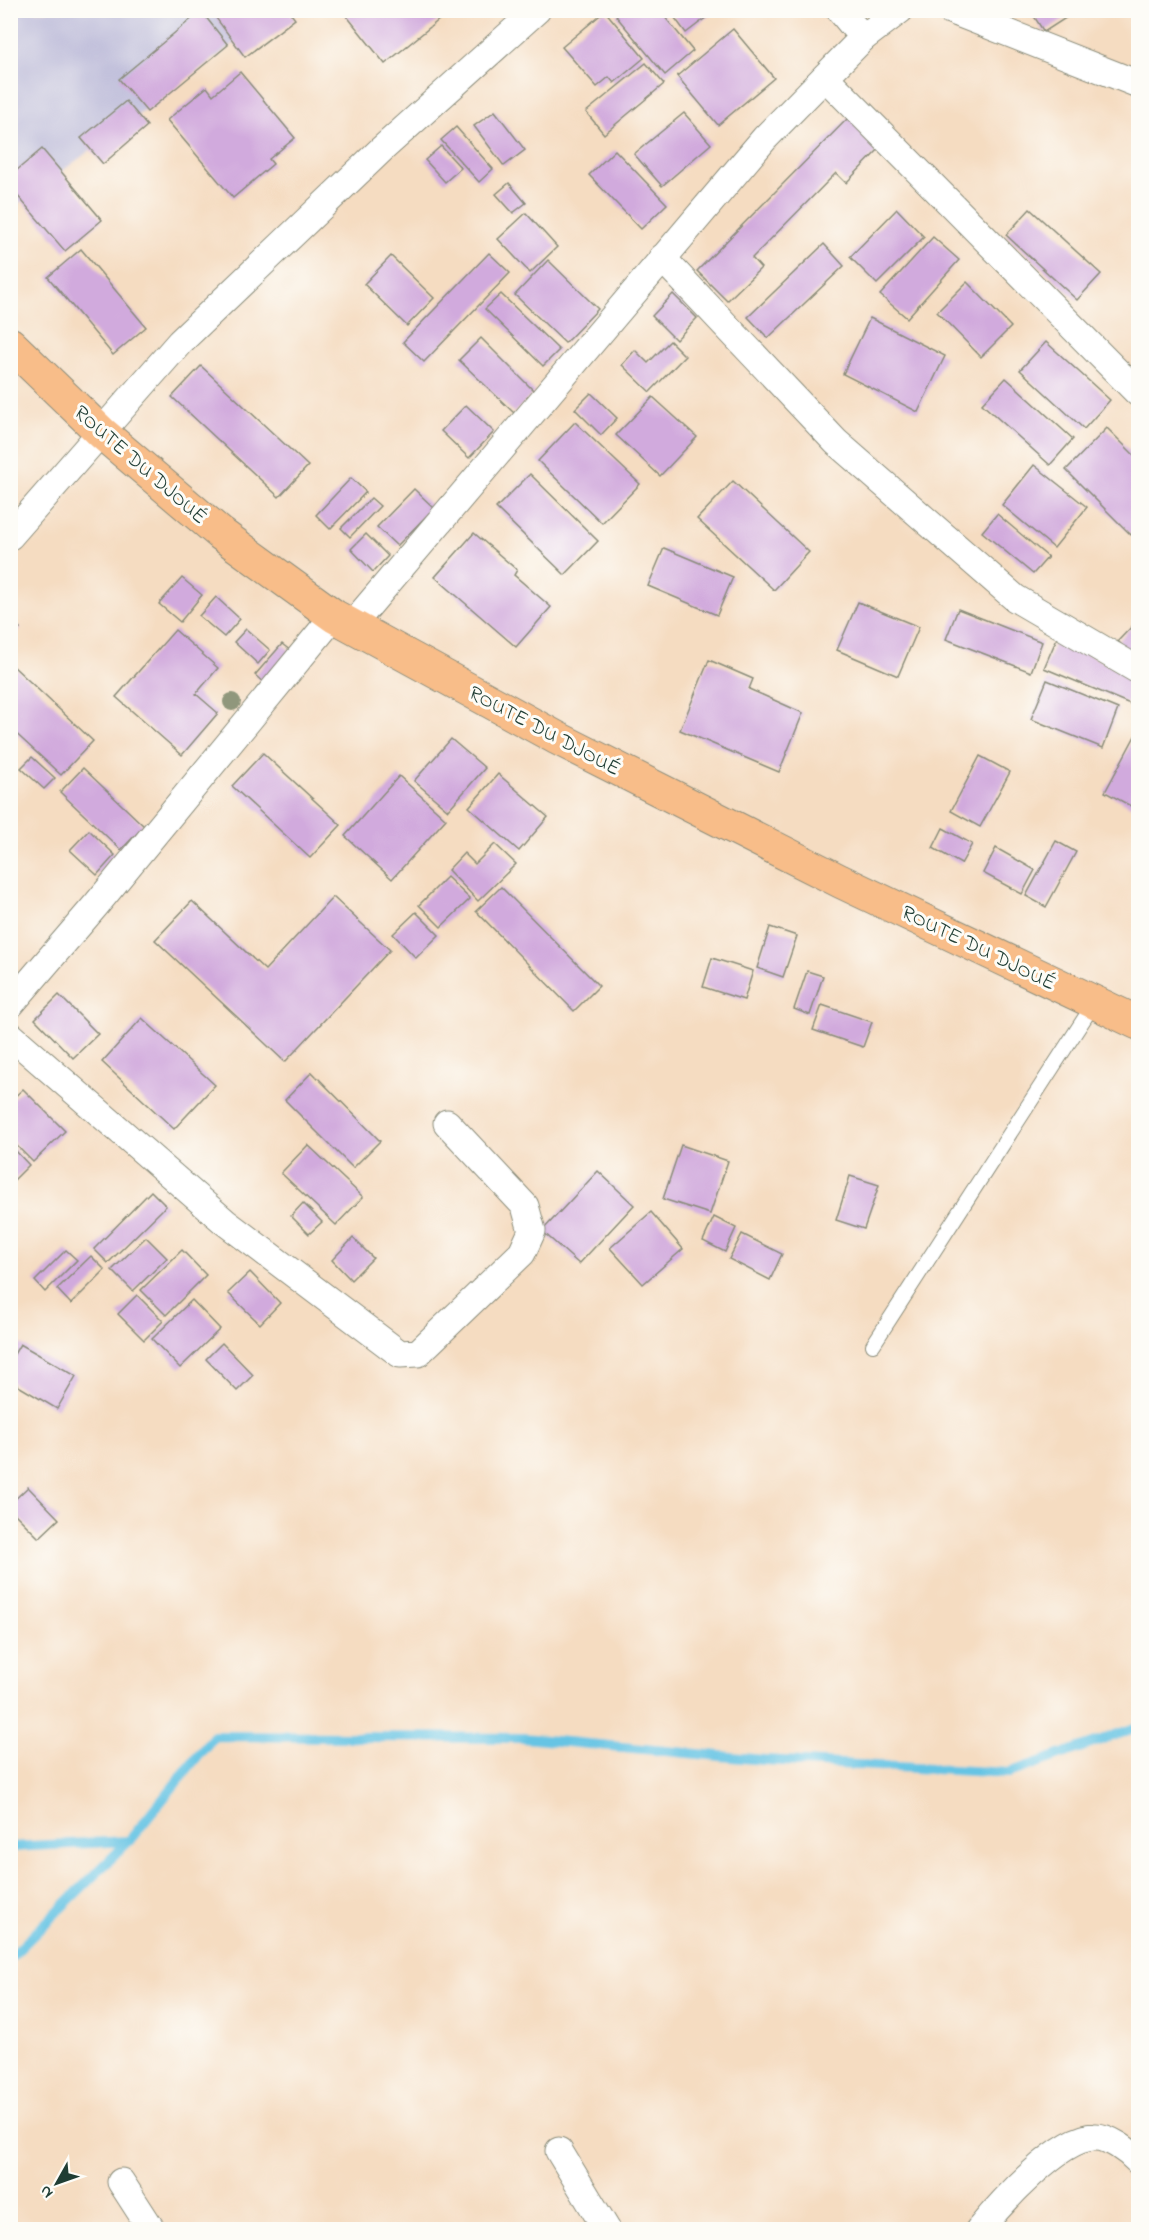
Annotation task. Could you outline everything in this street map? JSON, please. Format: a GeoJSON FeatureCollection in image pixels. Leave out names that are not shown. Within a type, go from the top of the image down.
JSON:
{"type":"FeatureCollection","features":[{"type":"Feature","properties":{"kind":"main road","name":"ROUTE DU DJOUÉ"},"geometry":{"type":"LineString","coordinates":[[10,344],[102,433],[221,534],[343,621],[557,738],[840,880],[1138,1023]]}},
{"type":"Feature","properties":{"kind":"street"},"geometry":{"type":"LineString","coordinates":[[10,536],[180,342],[382,149],[537,10]]}},
{"type":"Feature","properties":{"kind":"street"},"geometry":{"type":"LineString","coordinates":[[840,10],[863,38]]}},
{"type":"Feature","properties":{"kind":"street"},"geometry":{"type":"LineString","coordinates":[[10,1005],[765,138],[863,38],[900,10]]}},
{"type":"Feature","properties":{"kind":"street"},"geometry":{"type":"LineString","coordinates":[[950,10],[1043,49],[1138,84]]}},
{"type":"Feature","properties":{"kind":"street"},"geometry":{"type":"LineString","coordinates":[[825,77],[1138,393]]}},
{"type":"Feature","properties":{"kind":"street"},"geometry":{"type":"LineString","coordinates":[[662,258],[836,442],[1015,598],[1138,670]]}},
{"type":"Feature","properties":{"kind":"street"},"geometry":{"type":"LineString","coordinates":[[10,1035],[225,1222],[400,1354],[418,1353],[522,1253],[532,1231],[525,1206],[447,1123]]}},
{"type":"Feature","properties":{"kind":"street"},"geometry":{"type":"LineString","coordinates":[[979,2229],[998,2207],[1050,2158],[1073,2142],[1095,2136],[1116,2144],[1138,2161]]}},
{"type":"Feature","properties":{"kind":"street"},"geometry":{"type":"LineString","coordinates":[[559,2151],[607,2229]]}},
{"type":"Feature","properties":{"kind":"street"},"geometry":{"type":"LineString","coordinates":[[121,2182],[152,2229]]}},
{"type":"Feature","properties":{"kind":"lane"},"geometry":{"type":"LineString","coordinates":[[873,1345],[1095,1002]]}},
{"type":"Feature","properties":{"kind":"shaded area"},"geometry":{"type":"Polygon","coordinates":[[[11,11],[278,11],[11,209],[11,11]]]}},
{"type":"Feature","properties":{"kind":"building"},"geometry":{"type":"Polygon","coordinates":[[[226,10],[288,10],[295,19],[245,57],[216,18],[226,10]]]}},
{"type":"Feature","properties":{"kind":"building"},"geometry":{"type":"Polygon","coordinates":[[[342,10],[451,10],[385,64],[342,10]]]}},
{"type":"Feature","properties":{"kind":"building"},"geometry":{"type":"Polygon","coordinates":[[[622,10],[659,10],[693,51],[665,75],[616,16],[622,10]]]}},
{"type":"Feature","properties":{"kind":"building"},"geometry":{"type":"Polygon","coordinates":[[[669,10],[716,10],[686,33],[669,10]]]}},
{"type":"Feature","properties":{"kind":"building"},"geometry":{"type":"Polygon","coordinates":[[[1030,10],[1078,10],[1044,32],[1030,10]]]}},
{"type":"Feature","properties":{"kind":"building"},"geometry":{"type":"Polygon","coordinates":[[[201,11],[228,45],[147,112],[119,79],[201,11]]]}},
{"type":"Feature","properties":{"kind":"building"},"geometry":{"type":"Polygon","coordinates":[[[605,11],[644,58],[614,83],[609,77],[597,87],[562,47],[605,11]]]}},
{"type":"Feature","properties":{"kind":"building"},"geometry":{"type":"Polygon","coordinates":[[[733,29],[774,78],[718,125],[677,76],[733,29]]]}},
{"type":"Feature","properties":{"kind":"building"},"geometry":{"type":"Polygon","coordinates":[[[646,63],[664,84],[604,134],[586,112],[646,63]]]}},
{"type":"Feature","properties":{"kind":"building"},"geometry":{"type":"Polygon","coordinates":[[[240,72],[295,138],[269,159],[273,164],[233,198],[167,120],[207,87],[213,95],[240,72]]]}},
{"type":"Feature","properties":{"kind":"building"},"geometry":{"type":"Polygon","coordinates":[[[126,101],[147,126],[103,164],[81,138],[126,101]]]}},
{"type":"Feature","properties":{"kind":"building"},"geometry":{"type":"Polygon","coordinates":[[[495,111],[525,150],[504,166],[474,126],[495,111]]]}},
{"type":"Feature","properties":{"kind":"building"},"geometry":{"type":"Polygon","coordinates":[[[684,113],[711,144],[662,186],[634,154],[684,113]]]}},
{"type":"Feature","properties":{"kind":"building"},"geometry":{"type":"Polygon","coordinates":[[[851,115],[882,146],[846,183],[836,173],[752,258],[761,268],[727,301],[697,271],[851,115]]]}},
{"type":"Feature","properties":{"kind":"building"},"geometry":{"type":"Polygon","coordinates":[[[456,127],[493,169],[479,182],[441,140],[456,127]]]}},
{"type":"Feature","properties":{"kind":"building"},"geometry":{"type":"Polygon","coordinates":[[[441,146],[461,168],[445,182],[425,160],[441,146]]]}},
{"type":"Feature","properties":{"kind":"building"},"geometry":{"type":"Polygon","coordinates":[[[42,149],[102,220],[65,251],[10,187],[10,176],[42,149]]]}},
{"type":"Feature","properties":{"kind":"building"},"geometry":{"type":"Polygon","coordinates":[[[615,150],[667,204],[641,229],[589,175],[615,150]]]}},
{"type":"Feature","properties":{"kind":"building"},"geometry":{"type":"Polygon","coordinates":[[[509,183],[526,203],[513,213],[496,194],[509,183]]]}},
{"type":"Feature","properties":{"kind":"building"},"geometry":{"type":"Polygon","coordinates":[[[897,209],[924,237],[877,284],[850,257],[897,209]]]}},
{"type":"Feature","properties":{"kind":"building"},"geometry":{"type":"Polygon","coordinates":[[[1030,209],[1101,274],[1077,300],[1006,235],[1030,209]]]}},
{"type":"Feature","properties":{"kind":"building"},"geometry":{"type":"Polygon","coordinates":[[[526,213],[557,247],[530,273],[498,239],[526,213]]]}},
{"type":"Feature","properties":{"kind":"building"},"geometry":{"type":"Polygon","coordinates":[[[933,237],[959,260],[907,318],[880,295],[933,237]]]}},
{"type":"Feature","properties":{"kind":"building"},"geometry":{"type":"Polygon","coordinates":[[[824,244],[844,266],[768,338],[748,317],[824,244]]]}},
{"type":"Feature","properties":{"kind":"building"},"geometry":{"type":"Polygon","coordinates":[[[81,249],[146,327],[113,355],[48,277],[81,249]]]}},
{"type":"Feature","properties":{"kind":"building"},"geometry":{"type":"Polygon","coordinates":[[[489,253],[510,273],[424,362],[403,342],[489,253]]]}},
{"type":"Feature","properties":{"kind":"building"},"geometry":{"type":"Polygon","coordinates":[[[391,256],[434,298],[407,326],[364,284],[391,256]]]}},
{"type":"Feature","properties":{"kind":"building"},"geometry":{"type":"Polygon","coordinates":[[[548,260],[598,309],[565,343],[515,295],[548,260]]]}},
{"type":"Feature","properties":{"kind":"building"},"geometry":{"type":"Polygon","coordinates":[[[967,282],[1011,327],[981,357],[937,312],[967,282]]]}},
{"type":"Feature","properties":{"kind":"building"},"geometry":{"type":"Polygon","coordinates":[[[501,294],[559,350],[543,366],[485,309],[501,294]]]}},
{"type":"Feature","properties":{"kind":"building"},"geometry":{"type":"Polygon","coordinates":[[[673,294],[697,318],[676,340],[652,316],[673,294]]]}},
{"type":"Feature","properties":{"kind":"building"},"geometry":{"type":"Polygon","coordinates":[[[870,318],[945,356],[918,412],[843,374],[870,318]]]}},
{"type":"Feature","properties":{"kind":"building"},"geometry":{"type":"Polygon","coordinates":[[[481,338],[535,392],[514,413],[459,360],[481,338]]]}},
{"type":"Feature","properties":{"kind":"building"},"geometry":{"type":"Polygon","coordinates":[[[670,341],[685,356],[650,392],[622,365],[635,350],[648,363],[670,341]]]}},
{"type":"Feature","properties":{"kind":"building"},"geometry":{"type":"Polygon","coordinates":[[[1046,342],[1110,400],[1084,429],[1020,370],[1046,342]]]}},
{"type":"Feature","properties":{"kind":"building"},"geometry":{"type":"Polygon","coordinates":[[[201,366],[308,466],[279,497],[172,397],[201,366]]]}},
{"type":"Feature","properties":{"kind":"building"},"geometry":{"type":"Polygon","coordinates":[[[1006,378],[1073,439],[1050,465],[982,404],[1006,378]]]}},
{"type":"Feature","properties":{"kind":"building"},"geometry":{"type":"Polygon","coordinates":[[[591,393],[617,418],[601,435],[575,409],[591,393]]]}},
{"type":"Feature","properties":{"kind":"building"},"geometry":{"type":"Polygon","coordinates":[[[653,397],[697,437],[660,476],[616,435],[653,397]]]}},
{"type":"Feature","properties":{"kind":"building"},"geometry":{"type":"Polygon","coordinates":[[[466,405],[494,432],[469,458],[441,431],[466,405]]]}},
{"type":"Feature","properties":{"kind":"building"},"geometry":{"type":"Polygon","coordinates":[[[575,422],[640,484],[602,523],[538,461],[575,422]]]}},
{"type":"Feature","properties":{"kind":"building"},"geometry":{"type":"Polygon","coordinates":[[[1107,428],[1138,459],[1138,527],[1131,535],[1066,470],[1107,428]]]}},
{"type":"Feature","properties":{"kind":"building"},"geometry":{"type":"Polygon","coordinates":[[[1034,465],[1087,507],[1054,548],[1002,505],[1034,465]]]}},
{"type":"Feature","properties":{"kind":"building"},"geometry":{"type":"Polygon","coordinates":[[[530,474],[598,541],[565,575],[496,508],[530,474]]]}},
{"type":"Feature","properties":{"kind":"building"},"geometry":{"type":"Polygon","coordinates":[[[351,478],[366,492],[330,529],[316,515],[351,478]]]}},
{"type":"Feature","properties":{"kind":"building"},"geometry":{"type":"Polygon","coordinates":[[[733,481],[809,552],[774,590],[697,519],[733,481]]]}},
{"type":"Feature","properties":{"kind":"building"},"geometry":{"type":"Polygon","coordinates":[[[414,489],[434,508],[397,546],[377,527],[414,489]]]}},
{"type":"Feature","properties":{"kind":"building"},"geometry":{"type":"Polygon","coordinates":[[[371,498],[380,506],[350,537],[341,528],[371,498]]]}},
{"type":"Feature","properties":{"kind":"building"},"geometry":{"type":"Polygon","coordinates":[[[997,514],[1048,557],[1033,574],[982,532],[997,514]]]}},
{"type":"Feature","properties":{"kind":"building"},"geometry":{"type":"Polygon","coordinates":[[[474,533],[517,570],[514,575],[551,607],[516,647],[435,577],[474,533]]]}},
{"type":"Feature","properties":{"kind":"building"},"geometry":{"type":"Polygon","coordinates":[[[366,534],[388,556],[373,572],[351,549],[366,534]]]}},
{"type":"Feature","properties":{"kind":"building"},"geometry":{"type":"Polygon","coordinates":[[[664,548],[733,577],[717,615],[648,586],[664,548]]]}},
{"type":"Feature","properties":{"kind":"building"},"geometry":{"type":"Polygon","coordinates":[[[182,578],[202,595],[180,622],[159,604],[182,578]]]}},
{"type":"Feature","properties":{"kind":"building"},"geometry":{"type":"Polygon","coordinates":[[[216,597],[240,619],[224,637],[199,616],[216,597]]]}},
{"type":"Feature","properties":{"kind":"building"},"geometry":{"type":"Polygon","coordinates":[[[858,602],[919,627],[898,676],[837,650],[858,602]]]}},
{"type":"Feature","properties":{"kind":"building"},"geometry":{"type":"Polygon","coordinates":[[[958,609],[1042,642],[1031,672],[946,639],[958,609]]]}},
{"type":"Feature","properties":{"kind":"building"},"geometry":{"type":"Polygon","coordinates":[[[10,619],[20,628],[10,639],[10,619]]]}},
{"type":"Feature","properties":{"kind":"building"},"geometry":{"type":"Polygon","coordinates":[[[1138,620],[1138,662],[1118,641],[1138,620]]]}},
{"type":"Feature","properties":{"kind":"building"},"geometry":{"type":"Polygon","coordinates":[[[246,629],[270,650],[258,664],[234,642],[246,629]]]}},
{"type":"Feature","properties":{"kind":"building"},"geometry":{"type":"Polygon","coordinates":[[[175,630],[218,668],[196,694],[218,713],[182,755],[116,697],[175,630]]]}},
{"type":"Feature","properties":{"kind":"building"},"geometry":{"type":"Polygon","coordinates":[[[1057,638],[1138,680],[1130,704],[1044,668],[1057,638]]]}},
{"type":"Feature","properties":{"kind":"building"},"geometry":{"type":"Polygon","coordinates":[[[282,644],[295,654],[267,686],[255,675],[282,644]]]}},
{"type":"Feature","properties":{"kind":"building"},"geometry":{"type":"Polygon","coordinates":[[[709,660],[753,679],[749,689],[803,713],[779,772],[680,730],[709,660]]]}},
{"type":"Feature","properties":{"kind":"building"},"geometry":{"type":"Polygon","coordinates":[[[12,665],[93,741],[61,775],[10,728],[10,667],[12,665]]]}},
{"type":"Feature","properties":{"kind":"building"},"geometry":{"type":"Polygon","coordinates":[[[1047,680],[1118,709],[1103,748],[1031,719],[1047,680]]]}},
{"type":"Feature","properties":{"kind":"building"},"geometry":{"type":"Polygon","coordinates":[[[1135,736],[1138,738],[1138,810],[1105,792],[1135,736]]]}},
{"type":"Feature","properties":{"kind":"building"},"geometry":{"type":"Polygon","coordinates":[[[451,739],[485,768],[448,810],[414,781],[451,739]]]}},
{"type":"Feature","properties":{"kind":"building"},"geometry":{"type":"Polygon","coordinates":[[[263,753],[341,825],[310,858],[232,786],[263,753]]]}},
{"type":"Feature","properties":{"kind":"building"},"geometry":{"type":"Polygon","coordinates":[[[980,756],[1010,772],[980,827],[951,811],[980,756]]]}},
{"type":"Feature","properties":{"kind":"building"},"geometry":{"type":"Polygon","coordinates":[[[32,757],[55,778],[44,789],[21,768],[32,757]]]}},
{"type":"Feature","properties":{"kind":"building"},"geometry":{"type":"Polygon","coordinates":[[[83,768],[144,826],[121,850],[60,792],[83,768]]]}},
{"type":"Feature","properties":{"kind":"building"},"geometry":{"type":"Polygon","coordinates":[[[498,774],[548,817],[519,851],[469,807],[498,774]]]}},
{"type":"Feature","properties":{"kind":"building"},"geometry":{"type":"Polygon","coordinates":[[[399,776],[446,819],[392,879],[345,836],[399,776]]]}},
{"type":"Feature","properties":{"kind":"building"},"geometry":{"type":"Polygon","coordinates":[[[943,828],[972,844],[961,864],[933,848],[943,828]]]}},
{"type":"Feature","properties":{"kind":"building"},"geometry":{"type":"Polygon","coordinates":[[[89,830],[115,855],[97,875],[70,850],[89,830]]]}},
{"type":"Feature","properties":{"kind":"building"},"geometry":{"type":"Polygon","coordinates":[[[1056,841],[1076,852],[1046,907],[1026,896],[1056,841]]]}},
{"type":"Feature","properties":{"kind":"building"},"geometry":{"type":"Polygon","coordinates":[[[495,844],[516,864],[478,901],[448,870],[464,853],[475,864],[495,844]]]}},
{"type":"Feature","properties":{"kind":"building"},"geometry":{"type":"Polygon","coordinates":[[[996,848],[1035,870],[1022,894],[983,873],[996,848]]]}},
{"type":"Feature","properties":{"kind":"building"},"geometry":{"type":"Polygon","coordinates":[[[447,877],[470,899],[441,927],[419,905],[447,877]]]}},
{"type":"Feature","properties":{"kind":"building"},"geometry":{"type":"Polygon","coordinates":[[[501,887],[599,986],[574,1011],[476,911],[501,887]]]}},
{"type":"Feature","properties":{"kind":"building"},"geometry":{"type":"Polygon","coordinates":[[[333,897],[390,950],[285,1062],[155,940],[192,901],[265,970],[333,897]]]}},
{"type":"Feature","properties":{"kind":"building"},"geometry":{"type":"Polygon","coordinates":[[[416,912],[439,935],[416,958],[393,934],[416,912]]]}},
{"type":"Feature","properties":{"kind":"building"},"geometry":{"type":"Polygon","coordinates":[[[770,927],[797,936],[783,977],[757,968],[770,927]]]}},
{"type":"Feature","properties":{"kind":"building"},"geometry":{"type":"Polygon","coordinates":[[[712,958],[753,971],[744,1000],[703,987],[712,958]]]}},
{"type":"Feature","properties":{"kind":"building"},"geometry":{"type":"Polygon","coordinates":[[[807,971],[823,976],[810,1015],[794,1009],[807,971]]]}},
{"type":"Feature","properties":{"kind":"building"},"geometry":{"type":"Polygon","coordinates":[[[59,995],[98,1034],[73,1058],[35,1019],[59,995]]]}},
{"type":"Feature","properties":{"kind":"building"},"geometry":{"type":"Polygon","coordinates":[[[822,1005],[872,1022],[863,1047],[813,1030],[822,1005]]]}},
{"type":"Feature","properties":{"kind":"building"},"geometry":{"type":"Polygon","coordinates":[[[142,1018],[215,1085],[174,1129],[102,1062],[142,1018]]]}},
{"type":"Feature","properties":{"kind":"building"},"geometry":{"type":"Polygon","coordinates":[[[312,1072],[380,1141],[353,1168],[285,1100],[312,1072]]]}},
{"type":"Feature","properties":{"kind":"building"},"geometry":{"type":"Polygon","coordinates":[[[23,1089],[65,1131],[33,1162],[10,1139],[10,1101],[23,1089]]]}},
{"type":"Feature","properties":{"kind":"building"},"geometry":{"type":"Polygon","coordinates":[[[308,1145],[363,1197],[336,1225],[281,1173],[308,1145]]]}},
{"type":"Feature","properties":{"kind":"building"},"geometry":{"type":"Polygon","coordinates":[[[681,1145],[728,1161],[710,1214],[663,1199],[681,1145]]]}},
{"type":"Feature","properties":{"kind":"building"},"geometry":{"type":"Polygon","coordinates":[[[13,1148],[29,1165],[13,1181],[10,1178],[10,1151],[13,1148]]]}},
{"type":"Feature","properties":{"kind":"building"},"geometry":{"type":"Polygon","coordinates":[[[598,1171],[634,1205],[579,1264],[542,1231],[598,1171]]]}},
{"type":"Feature","properties":{"kind":"building"},"geometry":{"type":"Polygon","coordinates":[[[850,1176],[879,1185],[864,1229],[836,1220],[850,1176]]]}},
{"type":"Feature","properties":{"kind":"building"},"geometry":{"type":"Polygon","coordinates":[[[151,1191],[166,1206],[108,1263],[94,1249],[151,1191]]]}},
{"type":"Feature","properties":{"kind":"building"},"geometry":{"type":"Polygon","coordinates":[[[303,1203],[322,1222],[309,1234],[291,1216],[303,1203]]]}},
{"type":"Feature","properties":{"kind":"building"},"geometry":{"type":"Polygon","coordinates":[[[651,1212],[683,1249],[643,1284],[610,1248],[651,1212]]]}},
{"type":"Feature","properties":{"kind":"building"},"geometry":{"type":"Polygon","coordinates":[[[714,1217],[736,1228],[725,1252],[703,1241],[714,1217]]]}},
{"type":"Feature","properties":{"kind":"building"},"geometry":{"type":"Polygon","coordinates":[[[742,1234],[782,1254],[770,1280],[729,1259],[742,1234]]]}},
{"type":"Feature","properties":{"kind":"building"},"geometry":{"type":"Polygon","coordinates":[[[146,1237],[167,1258],[133,1291],[112,1270],[146,1237]]]}},
{"type":"Feature","properties":{"kind":"building"},"geometry":{"type":"Polygon","coordinates":[[[353,1238],[373,1258],[351,1280],[332,1260],[353,1238]]]}},
{"type":"Feature","properties":{"kind":"building"},"geometry":{"type":"Polygon","coordinates":[[[66,1250],[77,1260],[45,1292],[35,1281],[66,1250]]]}},
{"type":"Feature","properties":{"kind":"building"},"geometry":{"type":"Polygon","coordinates":[[[182,1250],[206,1275],[166,1315],[141,1290],[182,1250]]]}},
{"type":"Feature","properties":{"kind":"building"},"geometry":{"type":"Polygon","coordinates":[[[91,1256],[105,1270],[71,1304],[57,1289],[91,1256]]]}},
{"type":"Feature","properties":{"kind":"building"},"geometry":{"type":"Polygon","coordinates":[[[250,1272],[280,1303],[260,1324],[228,1293],[250,1272]]]}},
{"type":"Feature","properties":{"kind":"building"},"geometry":{"type":"Polygon","coordinates":[[[137,1295],[163,1321],[144,1340],[118,1314],[137,1295]]]}},
{"type":"Feature","properties":{"kind":"building"},"geometry":{"type":"Polygon","coordinates":[[[192,1300],[220,1329],[180,1368],[152,1339],[192,1300]]]}},
{"type":"Feature","properties":{"kind":"building"},"geometry":{"type":"Polygon","coordinates":[[[222,1343],[253,1375],[237,1391],[206,1359],[222,1343]]]}},
{"type":"Feature","properties":{"kind":"building"},"geometry":{"type":"Polygon","coordinates":[[[20,1344],[76,1376],[57,1409],[10,1381],[10,1361],[20,1344]]]}},
{"type":"Feature","properties":{"kind":"building"},"geometry":{"type":"Polygon","coordinates":[[[28,1487],[59,1519],[39,1538],[10,1509],[10,1504],[28,1487]]]}},
{"type":"Feature","properties":{"kind":"waterway"},"geometry":{"type":"LineString","coordinates":[[10,1958],[129,1841],[214,1736],[523,1738],[764,1760],[1009,1773],[1138,1727]]}},
{"type":"Feature","properties":{"kind":"waterway"},"geometry":{"type":"LineString","coordinates":[[10,1847],[129,1841]]}}]}
